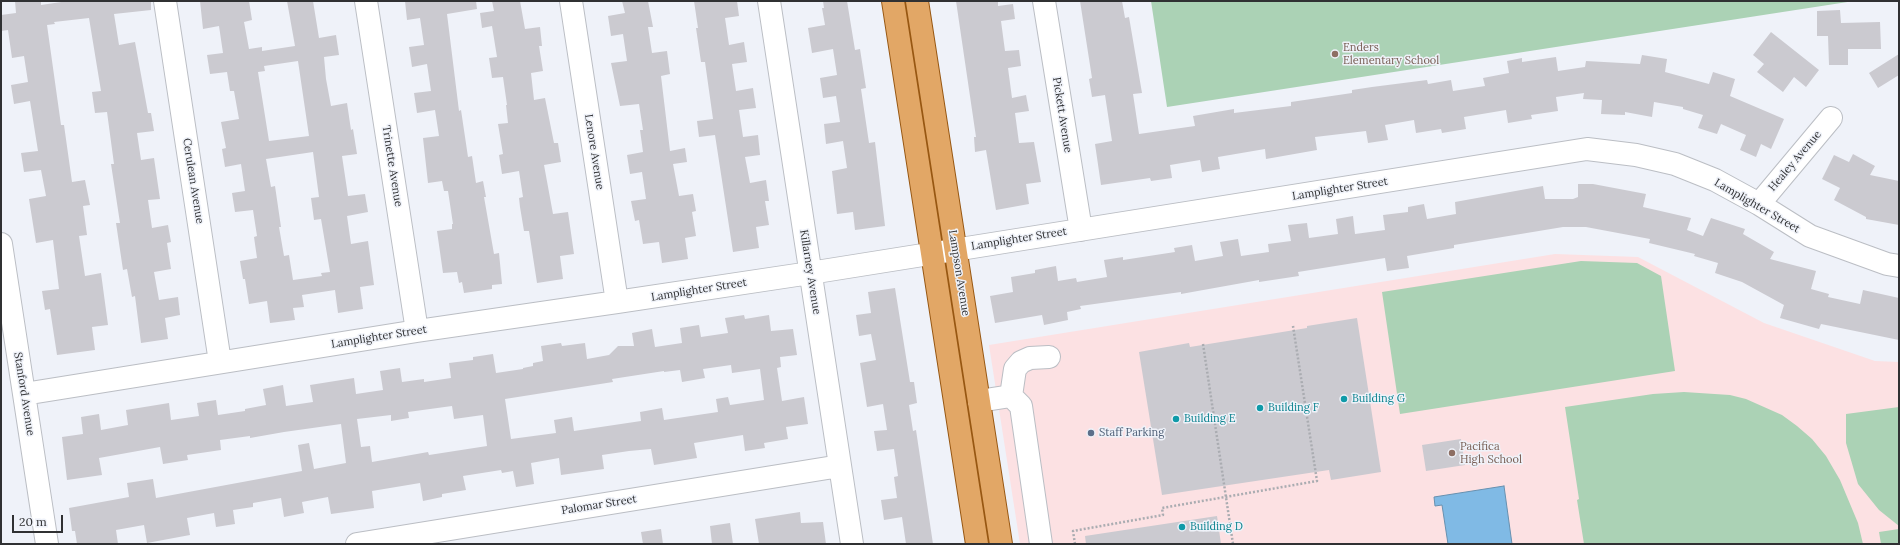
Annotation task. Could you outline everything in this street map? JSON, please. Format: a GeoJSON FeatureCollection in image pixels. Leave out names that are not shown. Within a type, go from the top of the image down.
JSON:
{"type":"FeatureCollection","features":[{"type":"Feature","properties":{"kind":"main road"},"geometry":{"type":"LineString","coordinates":[[892,1],[977,544]]}},
{"type":"Feature","properties":{"kind":"main road","name":"Lampson Avenue"},"geometry":{"type":"LineString","coordinates":[[917,1],[1001,544]]}},
{"type":"Feature","properties":{"kind":"street","name":"Cerulean Avenue"},"geometry":{"type":"LineString","coordinates":[[165,1],[220,362]]}},
{"type":"Feature","properties":{"kind":"street","name":"Trinette Avenue"},"geometry":{"type":"LineString","coordinates":[[366,1],[417,331]]}},
{"type":"Feature","properties":{"kind":"street","name":"Lenore Avenue"},"geometry":{"type":"LineString","coordinates":[[570,1],[617,302]]}},
{"type":"Feature","properties":{"kind":"street","name":"Killarney Avenue"},"geometry":{"type":"LineString","coordinates":[[769,1],[852,544]]}},
{"type":"Feature","properties":{"kind":"street","name":"Pickett Avenue"},"geometry":{"type":"LineString","coordinates":[[1044,1],[1081,230]]}},
{"type":"Feature","properties":{"kind":"street","name":"Healey Avenue"},"geometry":{"type":"LineString","coordinates":[[1759,204],[1831,118]]}},
{"type":"Feature","properties":{"kind":"street","name":"Lamplighter Street"},"geometry":{"type":"LineString","coordinates":[[24,394],[417,331],[810,273],[1587,149],[1636,155],[1676,164],[1715,180],[1759,204],[1810,236],[1887,264],[1899,266]]}},
{"type":"Feature","properties":{"kind":"street","name":"Stanford Avenue"},"geometry":{"type":"LineString","coordinates":[[1,244],[47,544]]}},
{"type":"Feature","properties":{"kind":"street"},"geometry":{"type":"LineString","coordinates":[[1011,396],[1015,369],[1021,362],[1030,358],[1049,357]]}},
{"type":"Feature","properties":{"kind":"street"},"geometry":{"type":"LineString","coordinates":[[979,401],[1011,396]]}},
{"type":"Feature","properties":{"kind":"street"},"geometry":{"type":"LineString","coordinates":[[1011,396],[1021,406],[1041,544]]}},
{"type":"Feature","properties":{"kind":"street","name":"Palomar Street"},"geometry":{"type":"LineString","coordinates":[[357,544],[840,466]]}},
{"type":"Feature","properties":{"kind":"path"},"geometry":{"type":"LineString","coordinates":[[1075,544],[1073,531],[1163,515],[1162,508],[1317,481],[1293,326]]}},
{"type":"Feature","properties":{"kind":"path"},"geometry":{"type":"LineString","coordinates":[[1203,344],[1233,544]]}},
{"type":"Feature","properties":{"kind":"shaded area","name":"Pacifica High School"},"geometry":{"type":"Polygon","coordinates":[[[1555,254],[1638,257],[1764,323],[1875,361],[1899,362],[1899,544],[1020,544],[989,345],[1555,254]]]}},
{"type":"Feature","properties":{"kind":"green space","name":"Enders Elementary School"},"geometry":{"type":"Polygon","coordinates":[[[1151,1],[1854,1],[1167,107],[1151,1]]]}},
{"type":"Feature","properties":{"kind":"green space"},"geometry":{"type":"Polygon","coordinates":[[[1581,261],[1637,263],[1661,276],[1675,371],[1400,414],[1382,292],[1581,261]]]}},
{"type":"Feature","properties":{"kind":"green space"},"geometry":{"type":"Polygon","coordinates":[[[1684,392],[1730,395],[1746,399],[1782,415],[1797,426],[1812,439],[1826,456],[1840,480],[1858,523],[1863,544],[1584,544],[1577,500],[1579,499],[1565,407],[1653,394],[1684,392]]]}},
{"type":"Feature","properties":{"kind":"green space"},"geometry":{"type":"Polygon","coordinates":[[[1899,407],[1899,526],[1879,510],[1858,484],[1846,443],[1846,414],[1899,407]]]}},
{"type":"Feature","properties":{"kind":"green space"},"geometry":{"type":"Polygon","coordinates":[[[1899,529],[1899,544],[1881,544],[1879,532],[1899,529]]]}},
{"type":"Feature","properties":{"kind":"water"},"geometry":{"type":"Polygon","coordinates":[[[1504,486],[1512,544],[1448,544],[1442,505],[1435,506],[1434,497],[1504,486]]]}},
{"type":"Feature","properties":{"kind":"building"},"geometry":{"type":"Polygon","coordinates":[[[15,1],[41,1],[41,5],[68,1],[151,1],[151,10],[114,14],[119,45],[135,42],[148,113],[151,113],[154,131],[137,133],[141,160],[154,158],[160,199],[148,200],[152,228],[168,225],[171,242],[167,243],[171,269],[154,272],[159,300],[178,297],[180,315],[165,318],[168,339],[141,343],[135,296],[132,297],[127,269],[123,270],[116,223],[120,223],[111,164],[114,164],[107,112],[95,113],[92,92],[101,91],[89,18],[54,22],[55,24],[47,25],[61,125],[64,125],[72,182],[85,180],[90,205],[83,206],[87,235],[79,236],[85,276],[101,273],[108,325],[92,327],[95,350],[57,355],[50,309],[45,310],[42,291],[59,289],[53,240],[36,243],[29,199],[46,196],[41,170],[24,172],[21,153],[38,151],[30,101],[14,104],[11,85],[28,82],[24,56],[12,58],[8,30],[1,31],[1,15],[16,13],[15,1]]]}},
{"type":"Feature","properties":{"kind":"building"},"geometry":{"type":"Polygon","coordinates":[[[200,1],[249,1],[252,20],[244,22],[249,49],[262,47],[262,51],[295,46],[287,1],[313,1],[319,38],[336,35],[339,55],[324,57],[326,79],[331,106],[347,103],[351,130],[353,129],[357,154],[342,156],[348,196],[365,194],[368,212],[347,216],[351,244],[368,241],[374,285],[360,287],[363,309],[338,313],[335,290],[302,295],[304,307],[293,308],[295,320],[270,323],[267,301],[249,304],[245,279],[243,279],[240,261],[257,258],[254,237],[257,236],[253,210],[235,212],[232,193],[245,191],[241,164],[225,167],[222,149],[226,148],[221,122],[239,119],[234,91],[230,91],[227,72],[210,74],[207,55],[223,53],[219,26],[203,29],[200,1]],[[298,61],[264,66],[265,71],[258,72],[269,141],[309,136],[298,61]],[[313,152],[266,159],[271,187],[275,186],[281,227],[279,227],[284,256],[289,255],[293,280],[322,276],[321,273],[330,272],[321,219],[314,220],[311,198],[319,197],[313,152]]]}},
{"type":"Feature","properties":{"kind":"building"},"geometry":{"type":"Polygon","coordinates":[[[405,1],[476,1],[477,9],[447,14],[459,111],[461,110],[468,157],[472,156],[476,183],[483,181],[486,197],[484,197],[494,254],[499,253],[502,284],[492,285],[492,289],[464,293],[462,282],[459,283],[457,272],[443,273],[437,231],[452,229],[453,224],[448,191],[444,191],[442,181],[428,183],[423,138],[439,136],[435,110],[417,113],[414,93],[431,91],[427,64],[412,67],[409,47],[424,45],[420,18],[407,20],[405,1]]]}},
{"type":"Feature","properties":{"kind":"building"},"geometry":{"type":"Polygon","coordinates":[[[492,1],[520,1],[525,29],[540,27],[542,46],[539,46],[543,71],[531,73],[534,100],[545,98],[554,143],[558,143],[561,162],[544,165],[553,214],[568,212],[574,254],[560,256],[563,279],[537,283],[529,231],[524,231],[520,207],[519,198],[523,197],[519,171],[502,174],[499,155],[503,154],[498,124],[508,123],[507,105],[503,77],[492,78],[489,58],[497,57],[492,26],[482,28],[480,13],[494,11],[492,1]]]}},
{"type":"Feature","properties":{"kind":"building"},"geometry":{"type":"Polygon","coordinates":[[[622,1],[648,1],[653,27],[648,27],[652,53],[667,51],[670,74],[661,76],[670,151],[685,148],[687,162],[673,164],[679,196],[693,194],[696,211],[692,212],[696,236],[685,238],[688,259],[662,263],[659,242],[643,244],[639,220],[635,221],[631,201],[646,199],[642,172],[630,174],[627,155],[643,152],[640,130],[643,130],[639,104],[620,106],[611,63],[627,61],[623,34],[611,36],[608,16],[625,13],[622,1]]]}},
{"type":"Feature","properties":{"kind":"building"},"geometry":{"type":"Polygon","coordinates":[[[694,1],[737,1],[739,16],[725,18],[729,45],[744,42],[747,62],[732,64],[736,91],[753,88],[756,108],[739,110],[743,137],[758,135],[760,155],[745,157],[750,183],[766,180],[769,201],[765,201],[769,225],[756,227],[759,248],[733,252],[715,135],[699,137],[697,121],[713,119],[705,62],[701,62],[694,1]]]}},
{"type":"Feature","properties":{"kind":"building"},"geometry":{"type":"Polygon","coordinates":[[[823,1],[847,1],[855,50],[860,49],[866,88],[861,89],[869,143],[875,142],[885,226],[855,230],[853,212],[837,214],[832,171],[847,168],[843,141],[826,144],[824,124],[840,122],[836,96],[823,98],[820,78],[837,75],[833,49],[812,53],[808,28],[825,25],[822,8],[824,8],[823,1]]]}},
{"type":"Feature","properties":{"kind":"building"},"geometry":{"type":"Polygon","coordinates":[[[956,1],[998,1],[998,6],[1013,4],[1015,19],[1001,21],[1005,51],[1019,50],[1021,66],[1008,68],[1012,98],[1026,95],[1029,111],[1015,113],[1019,143],[1034,142],[1041,182],[1026,184],[1029,204],[996,210],[986,150],[975,152],[974,137],[976,137],[956,1]]]}},
{"type":"Feature","properties":{"kind":"building"},"geometry":{"type":"Polygon","coordinates":[[[1080,1],[1122,1],[1125,18],[1129,17],[1142,93],[1133,94],[1139,134],[1195,126],[1193,116],[1234,109],[1234,113],[1291,106],[1291,102],[1352,93],[1352,90],[1372,87],[1427,80],[1428,84],[1451,80],[1453,91],[1485,86],[1483,78],[1509,73],[1507,61],[1522,58],[1522,62],[1556,57],[1558,71],[1585,67],[1586,61],[1640,64],[1642,55],[1667,59],[1665,72],[1709,84],[1713,72],[1735,79],[1730,96],[1784,119],[1771,149],[1761,144],[1756,157],[1740,150],[1746,135],[1721,124],[1717,134],[1698,128],[1703,115],[1683,109],[1683,107],[1654,102],[1652,117],[1625,112],[1625,115],[1601,114],[1602,100],[1583,99],[1584,93],[1556,97],[1558,111],[1531,115],[1532,119],[1508,123],[1506,110],[1464,117],[1466,129],[1442,133],[1441,129],[1416,133],[1414,120],[1385,125],[1388,140],[1368,143],[1366,131],[1315,137],[1317,150],[1266,159],[1265,149],[1218,157],[1220,169],[1202,172],[1200,160],[1170,165],[1172,178],[1151,181],[1150,178],[1101,185],[1095,144],[1112,141],[1105,95],[1092,97],[1089,79],[1092,78],[1080,1]]]}},
{"type":"Feature","properties":{"kind":"building"},"geometry":{"type":"Polygon","coordinates":[[[1840,10],[1841,23],[1880,22],[1881,49],[1848,49],[1848,65],[1829,65],[1828,36],[1817,36],[1817,11],[1840,10]]]}},
{"type":"Feature","properties":{"kind":"building"},"geometry":{"type":"Polygon","coordinates":[[[1771,32],[1819,70],[1806,87],[1794,77],[1783,92],[1757,72],[1764,64],[1753,55],[1771,32]]]}},
{"type":"Feature","properties":{"kind":"building"},"geometry":{"type":"Polygon","coordinates":[[[1899,54],[1899,75],[1878,88],[1869,73],[1899,54]]]}},
{"type":"Feature","properties":{"kind":"building"},"geometry":{"type":"Polygon","coordinates":[[[1853,154],[1875,166],[1870,175],[1899,181],[1899,225],[1866,219],[1866,217],[1834,200],[1840,188],[1822,179],[1834,155],[1849,162],[1853,154]]]}},
{"type":"Feature","properties":{"kind":"building"},"geometry":{"type":"Polygon","coordinates":[[[1578,184],[1593,184],[1646,194],[1643,207],[1691,218],[1687,230],[1703,236],[1711,218],[1745,229],[1743,234],[1774,252],[1770,259],[1816,271],[1811,289],[1829,294],[1828,297],[1860,304],[1863,290],[1899,298],[1899,340],[1821,324],[1819,329],[1780,318],[1784,305],[1742,282],[1715,273],[1718,263],[1694,256],[1695,254],[1649,243],[1650,239],[1586,227],[1563,227],[1454,245],[1454,248],[1407,256],[1409,268],[1387,271],[1385,258],[1298,272],[1299,276],[1259,282],[1259,280],[1181,294],[1181,292],[1080,306],[1081,309],[1067,312],[1068,320],[1044,325],[1042,315],[995,323],[990,296],[1013,292],[1011,277],[1035,273],[1035,270],[1056,266],[1058,281],[1076,278],[1077,282],[1107,277],[1104,260],[1123,257],[1123,260],[1175,252],[1174,248],[1192,245],[1195,261],[1223,256],[1220,242],[1238,239],[1241,256],[1269,252],[1268,244],[1291,241],[1288,225],[1307,223],[1309,238],[1338,234],[1336,219],[1353,216],[1355,234],[1385,230],[1383,215],[1408,212],[1408,207],[1424,204],[1427,219],[1456,214],[1455,202],[1543,186],[1545,199],[1573,199],[1578,197],[1578,184]]]}},
{"type":"Feature","properties":{"kind":"building"},"geometry":{"type":"Polygon","coordinates":[[[895,288],[910,382],[914,382],[917,403],[909,405],[913,431],[916,430],[933,544],[906,544],[902,517],[884,520],[881,500],[897,498],[894,477],[898,476],[894,449],[877,451],[874,431],[887,430],[883,404],[867,407],[860,363],[876,360],[871,334],[859,336],[856,315],[871,313],[868,292],[895,288]]]}},
{"type":"Feature","properties":{"kind":"building"},"geometry":{"type":"Polygon","coordinates":[[[744,315],[745,319],[769,315],[771,331],[793,329],[797,355],[780,357],[781,367],[777,368],[782,401],[804,397],[808,424],[786,427],[788,439],[764,443],[765,448],[745,451],[743,435],[694,443],[697,458],[654,465],[651,449],[602,455],[604,469],[561,475],[559,458],[531,463],[534,484],[516,487],[513,471],[502,473],[501,470],[463,476],[466,490],[442,494],[442,497],[423,501],[420,483],[372,491],[374,508],[331,514],[328,497],[302,502],[304,513],[284,517],[281,498],[253,503],[253,507],[233,510],[235,524],[216,527],[214,513],[187,518],[190,535],[147,543],[144,525],[116,530],[118,544],[77,544],[75,531],[72,531],[69,508],[129,497],[127,483],[153,479],[156,498],[302,471],[298,445],[309,443],[314,469],[346,463],[341,424],[250,438],[250,436],[220,440],[221,450],[187,455],[188,460],[163,464],[160,447],[99,458],[102,475],[67,480],[62,437],[83,434],[81,417],[99,414],[101,430],[128,425],[126,410],[169,403],[171,420],[199,416],[197,403],[216,400],[218,415],[245,411],[245,409],[266,405],[263,389],[283,385],[286,406],[313,402],[310,385],[354,378],[356,394],[383,390],[380,371],[400,368],[402,382],[424,379],[424,382],[451,378],[449,363],[473,360],[473,357],[493,354],[496,373],[523,369],[533,366],[533,363],[543,361],[541,346],[561,343],[562,346],[585,343],[587,359],[609,355],[618,346],[634,346],[632,333],[652,329],[655,347],[682,343],[680,328],[699,325],[701,337],[728,333],[725,318],[744,315]],[[731,365],[703,369],[705,378],[682,382],[680,370],[664,371],[612,379],[613,382],[505,399],[511,439],[556,433],[554,420],[572,417],[574,431],[641,421],[640,412],[662,408],[664,420],[718,412],[716,399],[728,397],[730,405],[764,400],[760,369],[732,373],[731,365]],[[452,406],[408,412],[409,418],[391,421],[391,415],[357,419],[361,447],[370,446],[372,462],[428,452],[429,455],[487,446],[483,415],[454,419],[452,406]]]}},
{"type":"Feature","properties":{"kind":"building"},"geometry":{"type":"Polygon","coordinates":[[[1357,318],[1381,472],[1331,480],[1329,470],[1162,495],[1139,352],[1189,343],[1190,347],[1307,328],[1307,326],[1357,318]]]}},
{"type":"Feature","properties":{"kind":"building"},"geometry":{"type":"Polygon","coordinates":[[[1461,439],[1465,465],[1426,471],[1422,445],[1461,439]]]}},
{"type":"Feature","properties":{"kind":"building"},"geometry":{"type":"Polygon","coordinates":[[[800,512],[801,523],[823,522],[826,544],[759,544],[755,519],[800,512]]]}},
{"type":"Feature","properties":{"kind":"building","name":"Building D"},"geometry":{"type":"Polygon","coordinates":[[[1217,516],[1221,544],[1086,544],[1085,536],[1217,516]]]}},
{"type":"Feature","properties":{"kind":"building"},"geometry":{"type":"Polygon","coordinates":[[[730,523],[733,544],[712,544],[710,526],[730,523]]]}},
{"type":"Feature","properties":{"kind":"building"},"geometry":{"type":"Polygon","coordinates":[[[661,529],[663,544],[643,544],[641,532],[661,529]]]}},
{"type":"Feature","properties":{"kind":"place","name":"Enders Elementary School"},"geometry":{"type":"Point","coordinates":[1335,54]}},
{"type":"Feature","properties":{"kind":"place","name":"Building G"},"geometry":{"type":"Point","coordinates":[1344,399]}},
{"type":"Feature","properties":{"kind":"place","name":"Building F"},"geometry":{"type":"Point","coordinates":[1260,408]}},
{"type":"Feature","properties":{"kind":"place","name":"Building E"},"geometry":{"type":"Point","coordinates":[1176,419]}},
{"type":"Feature","properties":{"kind":"place","name":"Staff Parking"},"geometry":{"type":"Point","coordinates":[1091,433]}},
{"type":"Feature","properties":{"kind":"place","name":"Pacifica High School"},"geometry":{"type":"Point","coordinates":[1452,453]}},
{"type":"Feature","properties":{"kind":"place","name":"Building D"},"geometry":{"type":"Point","coordinates":[1182,527]}}]}
